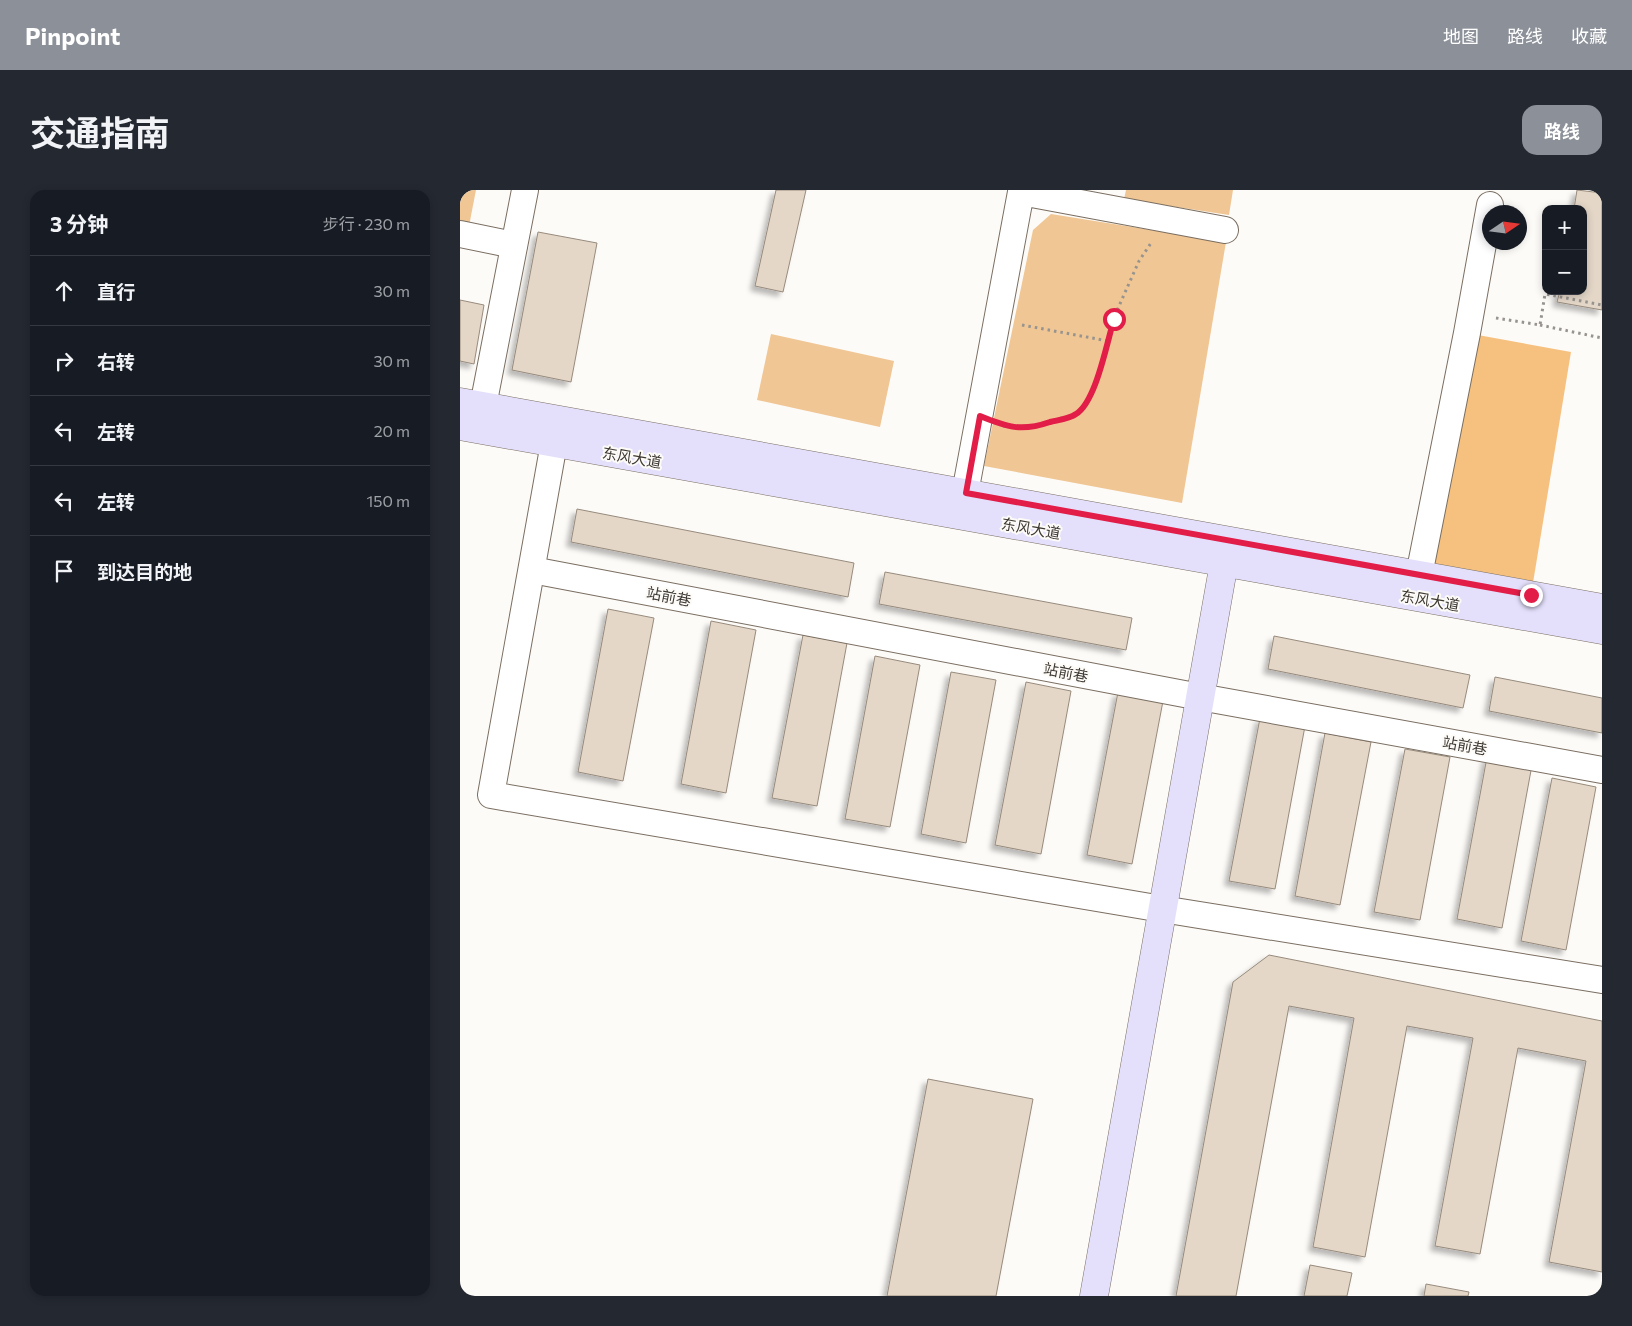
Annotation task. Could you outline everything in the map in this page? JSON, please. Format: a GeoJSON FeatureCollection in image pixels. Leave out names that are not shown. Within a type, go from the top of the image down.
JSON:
{"type":"FeatureCollection","features":[{"type":"Feature","properties":{"kind":"main road"},"geometry":{"type":"LineString","coordinates":[[472,404],[966,493],[1228,552],[1419,575],[1602,608]]}},
{"type":"Feature","properties":{"kind":"main road","name":"东风大道"},"geometry":{"type":"LineString","coordinates":[[460,426],[554,443],[1228,552],[1602,630]]}},
{"type":"Feature","properties":{"kind":"main road"},"geometry":{"type":"LineString","coordinates":[[1094,1296],[1200,697],[1228,552]]}},
{"type":"Feature","properties":{"kind":"street"},"geometry":{"type":"LineString","coordinates":[[472,404],[514,245],[525,190]]}},
{"type":"Feature","properties":{"kind":"street"},"geometry":{"type":"LineString","coordinates":[[966,493],[1021,192],[1225,230]]}},
{"type":"Feature","properties":{"kind":"street"},"geometry":{"type":"LineString","coordinates":[[460,234],[514,245]]}},
{"type":"Feature","properties":{"kind":"street"},"geometry":{"type":"LineString","coordinates":[[1419,575],[1482,249]]}},
{"type":"Feature","properties":{"kind":"street"},"geometry":{"type":"LineString","coordinates":[[554,443],[491,795],[1162,909],[1602,980]]}},
{"type":"Feature","properties":{"kind":"street","name":"站前巷"},"geometry":{"type":"LineString","coordinates":[[532,570],[1200,697],[1602,770]]}},
{"type":"Feature","properties":{"kind":"path"},"geometry":{"type":"LineString","coordinates":[[980,416],[1005,426],[1026,428],[1076,414],[1090,398],[1097,381],[1115,315],[1139,261],[1165,219]]}},
{"type":"Feature","properties":{"kind":"path"},"geometry":{"type":"LineString","coordinates":[[1540,325],[1545,294],[1602,305]]}},
{"type":"Feature","properties":{"kind":"path"},"geometry":{"type":"LineString","coordinates":[[1470,314],[1540,325],[1602,338]]}},
{"type":"Feature","properties":{"kind":"path"},"geometry":{"type":"LineString","coordinates":[[998,320],[1108,341]]}},
{"type":"Feature","properties":{"kind":"shaded area"},"geometry":{"type":"Polygon","coordinates":[[[460,190],[476,190],[469,226],[460,225],[460,190]]]}},
{"type":"Feature","properties":{"kind":"shaded area"},"geometry":{"type":"Polygon","coordinates":[[[1126,190],[1233,190],[1229,215],[1124,199],[1126,190]]]}},
{"type":"Feature","properties":{"kind":"shaded area"},"geometry":{"type":"Polygon","coordinates":[[[1051,214],[1226,242],[1182,503],[984,466],[1033,230],[1051,214]]]}},
{"type":"Feature","properties":{"kind":"shaded area"},"geometry":{"type":"Polygon","coordinates":[[[1467,333],[1571,352],[1531,595],[1419,575],[1467,333]]]}},
{"type":"Feature","properties":{"kind":"shaded area"},"geometry":{"type":"Polygon","coordinates":[[[771,334],[894,361],[880,427],[757,400],[771,334]]]}},
{"type":"Feature","properties":{"kind":"building"},"geometry":{"type":"Polygon","coordinates":[[[776,190],[806,190],[783,292],[755,286],[776,190]]]}},
{"type":"Feature","properties":{"kind":"building"},"geometry":{"type":"Polygon","coordinates":[[[1577,190],[1602,193],[1602,310],[1557,302],[1559,295],[1587,295],[1587,205],[1575,205],[1577,190]]]}},
{"type":"Feature","properties":{"kind":"building"},"geometry":{"type":"Polygon","coordinates":[[[538,232],[597,243],[571,382],[512,370],[538,232]]]}},
{"type":"Feature","properties":{"kind":"building"},"geometry":{"type":"Polygon","coordinates":[[[460,300],[484,305],[474,364],[460,361],[460,300]]]}},
{"type":"Feature","properties":{"kind":"building"},"geometry":{"type":"Polygon","coordinates":[[[577,509],[854,563],[848,597],[571,542],[577,509]]]}},
{"type":"Feature","properties":{"kind":"building"},"geometry":{"type":"Polygon","coordinates":[[[885,572],[1132,618],[1126,650],[879,604],[885,572]]]}},
{"type":"Feature","properties":{"kind":"building"},"geometry":{"type":"Polygon","coordinates":[[[608,609],[654,618],[623,781],[578,772],[608,609]]]}},
{"type":"Feature","properties":{"kind":"building"},"geometry":{"type":"Polygon","coordinates":[[[711,621],[756,630],[726,793],[681,784],[711,621]]]}},
{"type":"Feature","properties":{"kind":"building"},"geometry":{"type":"Polygon","coordinates":[[[803,635],[847,643],[817,806],[772,798],[803,635]]]}},
{"type":"Feature","properties":{"kind":"building"},"geometry":{"type":"Polygon","coordinates":[[[1274,636],[1470,675],[1463,708],[1268,669],[1274,636]]]}},
{"type":"Feature","properties":{"kind":"building"},"geometry":{"type":"Polygon","coordinates":[[[875,656],[920,665],[890,827],[845,819],[875,656]]]}},
{"type":"Feature","properties":{"kind":"building"},"geometry":{"type":"Polygon","coordinates":[[[951,672],[996,680],[966,843],[921,834],[951,672]]]}},
{"type":"Feature","properties":{"kind":"building"},"geometry":{"type":"Polygon","coordinates":[[[1495,677],[1602,698],[1602,733],[1489,711],[1495,677]]]}},
{"type":"Feature","properties":{"kind":"building"},"geometry":{"type":"Polygon","coordinates":[[[1026,682],[1071,691],[1041,854],[995,845],[1026,682]]]}},
{"type":"Feature","properties":{"kind":"building"},"geometry":{"type":"Polygon","coordinates":[[[1118,692],[1163,701],[1132,864],[1087,855],[1118,692]]]}},
{"type":"Feature","properties":{"kind":"building"},"geometry":{"type":"Polygon","coordinates":[[[1260,718],[1305,726],[1275,889],[1229,881],[1260,718]]]}},
{"type":"Feature","properties":{"kind":"building"},"geometry":{"type":"Polygon","coordinates":[[[1325,733],[1371,742],[1340,905],[1295,896],[1325,733]]]}},
{"type":"Feature","properties":{"kind":"building"},"geometry":{"type":"Polygon","coordinates":[[[1405,749],[1450,757],[1420,920],[1374,912],[1405,749]]]}},
{"type":"Feature","properties":{"kind":"building"},"geometry":{"type":"Polygon","coordinates":[[[1487,757],[1532,765],[1502,928],[1457,919],[1487,757]]]}},
{"type":"Feature","properties":{"kind":"building"},"geometry":{"type":"Polygon","coordinates":[[[1552,778],[1596,787],[1566,950],[1521,941],[1552,778]]]}},
{"type":"Feature","properties":{"kind":"building"},"geometry":{"type":"Polygon","coordinates":[[[1269,955],[1602,1021],[1602,1272],[1549,1262],[1586,1061],[1518,1048],[1480,1254],[1435,1246],[1473,1038],[1407,1026],[1365,1257],[1313,1247],[1354,1018],[1289,1006],[1236,1296],[1176,1296],[1233,982],[1269,955]]]}},
{"type":"Feature","properties":{"kind":"building"},"geometry":{"type":"Polygon","coordinates":[[[928,1079],[1033,1099],[996,1296],[887,1296],[928,1079]]]}},
{"type":"Feature","properties":{"kind":"building"},"geometry":{"type":"Polygon","coordinates":[[[1310,1265],[1352,1273],[1347,1296],[1304,1296],[1310,1265]]]}},
{"type":"Feature","properties":{"kind":"building"},"geometry":{"type":"Polygon","coordinates":[[[1426,1284],[1469,1292],[1468,1296],[1424,1296],[1426,1284]]]}},
{"type":"Feature","properties":{"kind":"route"},"geometry":{"type":"LineString","coordinates":[[1114,319],[1097,381],[1090,398],[1076,414],[1026,428],[1005,426],[980,416],[966,493],[1531,595]]}}]}
